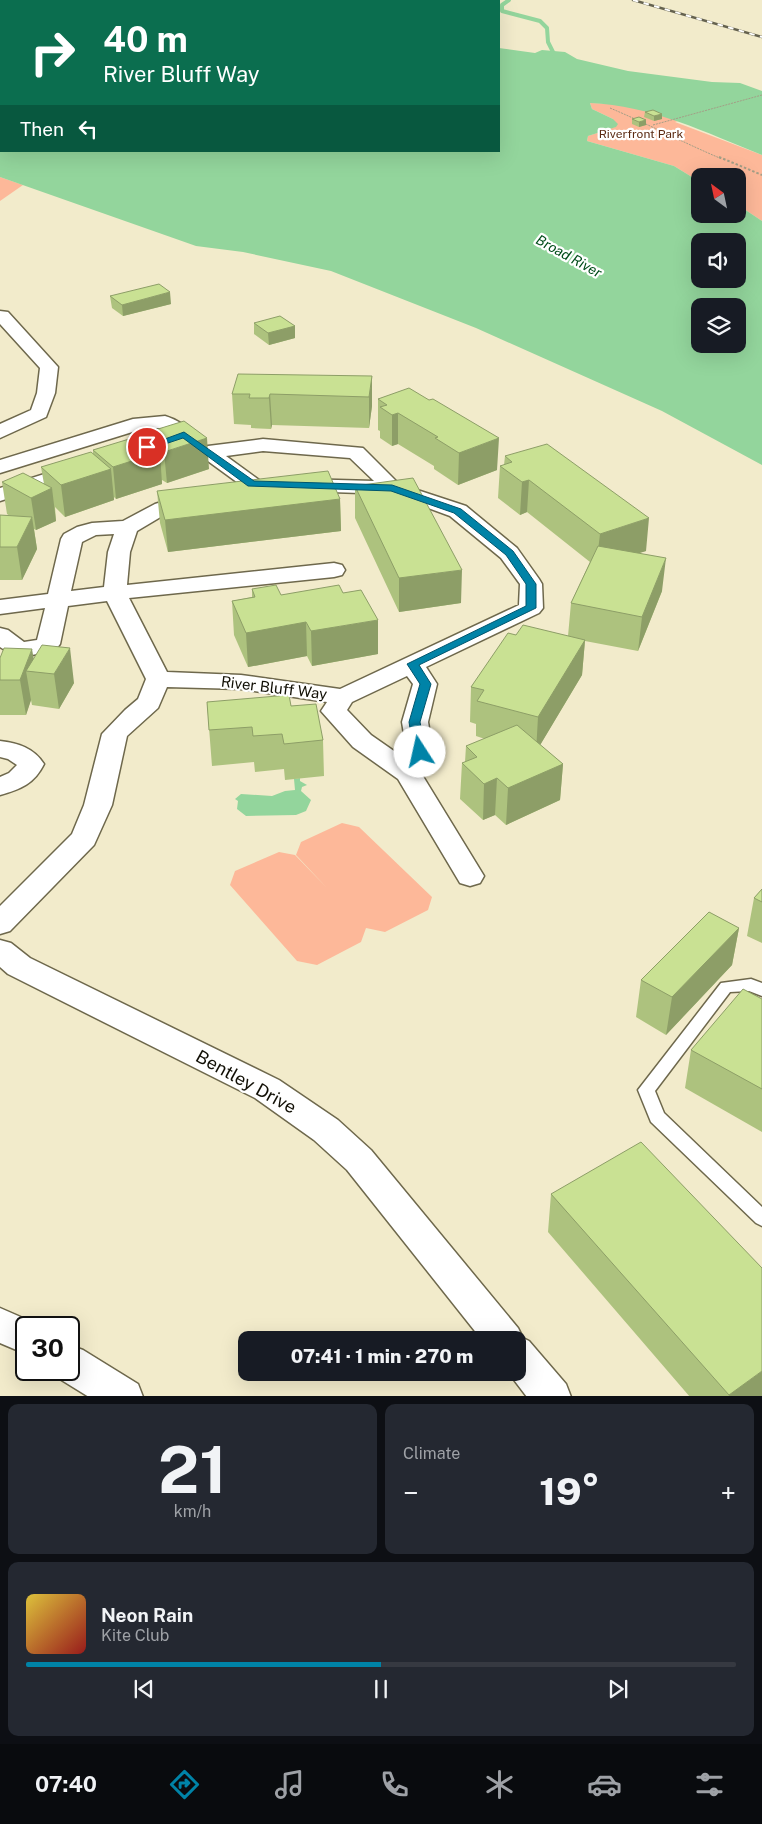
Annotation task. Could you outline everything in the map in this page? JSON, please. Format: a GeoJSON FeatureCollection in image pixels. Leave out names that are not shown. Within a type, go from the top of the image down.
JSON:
{"type":"FeatureCollection","features":[{"type":"Feature","properties":{"kind":"street"},"geometry":{"type":"LineString","coordinates":[[0,432],[39,413],[46,392],[49,367],[1,317]]}},
{"type":"Feature","properties":{"kind":"street"},"geometry":{"type":"LineString","coordinates":[[0,467],[140,423],[164,422],[175,438],[208,452],[267,484]]}},
{"type":"Feature","properties":{"kind":"street","name":"River Bluff Way"},"geometry":{"type":"LineString","coordinates":[[208,452],[263,445],[356,452],[392,488]]}},
{"type":"Feature","properties":{"kind":"street"},"geometry":{"type":"LineString","coordinates":[[0,495],[92,465]]}},
{"type":"Feature","properties":{"kind":"street","name":"River Bluff Way"},"geometry":{"type":"LineString","coordinates":[[127,528],[162,508],[215,492],[267,484],[392,488],[458,511],[509,553],[531,584],[531,608],[343,697],[241,682],[158,679]]}},
{"type":"Feature","properties":{"kind":"street"},"geometry":{"type":"LineString","coordinates":[[0,636],[14,648],[33,649],[48,644],[72,539],[84,530],[103,527],[127,528],[119,552],[115,593],[158,679],[149,703],[115,734],[98,805],[84,838],[0,924]]}},
{"type":"Feature","properties":{"kind":"street"},"geometry":{"type":"LineString","coordinates":[[0,607],[334,570]]}},
{"type":"Feature","properties":{"kind":"street"},"geometry":{"type":"LineString","coordinates":[[408,773],[420,752],[415,722],[425,684],[412,664]]}},
{"type":"Feature","properties":{"kind":"street"},"geometry":{"type":"LineString","coordinates":[[343,697],[334,710],[362,741],[408,773],[470,876]]}},
{"type":"Feature","properties":{"kind":"street"},"geometry":{"type":"LineString","coordinates":[[0,749],[13,750],[23,755],[31,764],[27,774],[13,783],[0,786]]}},
{"type":"Feature","properties":{"kind":"street","name":"Bentley Drive"},"geometry":{"type":"LineString","coordinates":[[0,951],[19,966],[267,1089],[326,1130],[359,1160],[498,1331]]}},
{"type":"Feature","properties":{"kind":"street"},"geometry":{"type":"LineString","coordinates":[[0,1325],[15,1332]]}},
{"type":"Feature","properties":{"kind":"street"},"geometry":{"type":"LineString","coordinates":[[526,1365],[552,1396]]}},
{"type":"Feature","properties":{"kind":"street"},"geometry":{"type":"LineString","coordinates":[[80,1370],[124,1396]]}},
{"type":"Feature","properties":{"kind":"lane"},"geometry":{"type":"LineString","coordinates":[[762,990],[751,984],[726,987],[646,1090],[657,1117],[762,1218]]}},
{"type":"Feature","properties":{"kind":"path"},"geometry":{"type":"LineString","coordinates":[[652,125],[762,95]]}},
{"type":"Feature","properties":{"kind":"path"},"geometry":{"type":"LineString","coordinates":[[610,108],[652,125],[678,140],[762,175]]}},
{"type":"Feature","properties":{"kind":"green space","name":"Riverfront Park"},"geometry":{"type":"Polygon","coordinates":[[[762,92],[675,122],[762,155],[762,221],[746,210],[746,168],[691,168],[691,176],[674,166],[587,141],[588,136],[615,127],[613,119],[592,109],[590,103],[616,104],[638,109],[762,92]]]}},
{"type":"Feature","properties":{"kind":"green space"},"geometry":{"type":"Polygon","coordinates":[[[0,177],[23,185],[0,201],[0,177]]]}},
{"type":"Feature","properties":{"kind":"green space"},"geometry":{"type":"Polygon","coordinates":[[[342,823],[359,827],[432,897],[428,910],[385,932],[366,928],[361,942],[317,965],[297,961],[230,885],[235,871],[279,852],[295,855],[327,888],[296,855],[301,842],[342,823]]]}},
{"type":"Feature","properties":{"kind":"water","name":"Broad River"},"geometry":{"type":"Polygon","coordinates":[[[500,48],[535,53],[542,50],[565,52],[577,59],[628,71],[712,82],[740,83],[762,91],[762,155],[699,129],[656,115],[612,105],[590,103],[592,109],[613,119],[618,124],[616,127],[588,136],[587,141],[674,166],[691,176],[691,223],[746,223],[746,210],[762,221],[762,465],[662,411],[476,328],[331,271],[243,252],[196,246],[0,177],[0,152],[500,152],[500,48]]]}},
{"type":"Feature","properties":{"kind":"water"},"geometry":{"type":"Polygon","coordinates":[[[300,778],[300,781],[307,785],[302,787],[301,791],[311,800],[306,811],[296,815],[246,816],[237,809],[238,801],[235,799],[241,794],[272,796],[285,791],[295,790],[294,779],[300,778]]]}},
{"type":"Feature","properties":{"kind":"building"},"geometry":{"type":"Polygon","coordinates":[[[653,110],[662,114],[654,116],[645,112],[653,110]]]}},
{"type":"Feature","properties":{"kind":"building"},"geometry":{"type":"Polygon","coordinates":[[[639,117],[646,120],[639,122],[632,119],[639,117]]]}},
{"type":"Feature","properties":{"kind":"building"},"geometry":{"type":"Polygon","coordinates":[[[159,284],[170,292],[122,305],[110,296],[159,284]]]}},
{"type":"Feature","properties":{"kind":"building"},"geometry":{"type":"Polygon","coordinates":[[[280,316],[295,326],[268,333],[254,323],[280,316]]]}},
{"type":"Feature","properties":{"kind":"building"},"geometry":{"type":"Polygon","coordinates":[[[238,374],[372,376],[369,397],[270,394],[269,398],[249,398],[250,394],[232,394],[238,374]]]}},
{"type":"Feature","properties":{"kind":"building"},"geometry":{"type":"Polygon","coordinates":[[[409,388],[429,400],[433,399],[499,438],[459,453],[435,438],[438,437],[398,413],[392,415],[380,407],[387,405],[378,399],[409,388]]]}},
{"type":"Feature","properties":{"kind":"building"},"geometry":{"type":"Polygon","coordinates":[[[184,421],[207,438],[164,452],[142,434],[184,421]]]}},
{"type":"Feature","properties":{"kind":"building"},"geometry":{"type":"Polygon","coordinates":[[[139,436],[160,452],[113,467],[93,450],[139,436]]]}},
{"type":"Feature","properties":{"kind":"building"},"geometry":{"type":"Polygon","coordinates":[[[547,444],[649,518],[600,534],[529,480],[522,482],[500,466],[512,462],[505,456],[547,444]]]}},
{"type":"Feature","properties":{"kind":"building"},"geometry":{"type":"Polygon","coordinates":[[[91,452],[111,469],[61,485],[41,467],[91,452]]]}},
{"type":"Feature","properties":{"kind":"building"},"geometry":{"type":"Polygon","coordinates":[[[328,471],[340,499],[165,520],[157,491],[328,471]]]}},
{"type":"Feature","properties":{"kind":"building"},"geometry":{"type":"Polygon","coordinates":[[[23,473],[52,488],[31,498],[2,482],[23,473]]]}},
{"type":"Feature","properties":{"kind":"building"},"geometry":{"type":"Polygon","coordinates":[[[413,478],[462,570],[399,578],[355,486],[413,478]]]}},
{"type":"Feature","properties":{"kind":"building"},"geometry":{"type":"Polygon","coordinates":[[[0,515],[32,517],[17,547],[0,547],[0,515]]]}},
{"type":"Feature","properties":{"kind":"building"},"geometry":{"type":"Polygon","coordinates":[[[598,546],[666,558],[642,617],[571,603],[598,546]]]}},
{"type":"Feature","properties":{"kind":"building"},"geometry":{"type":"Polygon","coordinates":[[[276,585],[281,595],[339,585],[343,593],[361,590],[378,620],[311,631],[306,622],[246,633],[232,601],[255,597],[252,589],[276,585]]]}},
{"type":"Feature","properties":{"kind":"building"},"geometry":{"type":"Polygon","coordinates":[[[523,625],[585,640],[538,717],[477,701],[484,690],[471,687],[508,633],[516,635],[523,625]]]}},
{"type":"Feature","properties":{"kind":"building"},"geometry":{"type":"Polygon","coordinates":[[[42,645],[70,648],[54,674],[26,671],[42,645]]]}},
{"type":"Feature","properties":{"kind":"building"},"geometry":{"type":"Polygon","coordinates":[[[4,648],[32,649],[20,680],[0,680],[0,658],[4,648]]]}},
{"type":"Feature","properties":{"kind":"building"},"geometry":{"type":"Polygon","coordinates":[[[289,695],[291,706],[316,704],[323,740],[284,744],[282,734],[253,736],[252,727],[209,730],[207,702],[289,695]]]}},
{"type":"Feature","properties":{"kind":"building"},"geometry":{"type":"Polygon","coordinates":[[[517,725],[563,764],[508,788],[497,778],[484,784],[462,763],[477,757],[466,746],[517,725]]]}},
{"type":"Feature","properties":{"kind":"building"},"geometry":{"type":"Polygon","coordinates":[[[762,889],[762,902],[754,898],[762,889]]]}},
{"type":"Feature","properties":{"kind":"building"},"geometry":{"type":"Polygon","coordinates":[[[709,912],[739,928],[672,997],[641,980],[709,912]]]}},
{"type":"Feature","properties":{"kind":"building"},"geometry":{"type":"Polygon","coordinates":[[[743,989],[762,999],[762,1089],[691,1050],[743,989]]]}},
{"type":"Feature","properties":{"kind":"building"},"geometry":{"type":"Polygon","coordinates":[[[641,1142],[762,1268],[762,1371],[729,1395],[551,1194],[641,1142]]]}},
{"type":"Feature","properties":{"kind":"waterway"},"geometry":{"type":"LineString","coordinates":[[509,0],[502,5],[502,11],[540,21],[547,28],[548,42],[557,60]]}},
{"type":"Feature","properties":{"kind":"railway"},"geometry":{"type":"LineString","coordinates":[[633,0],[762,37]]}},
{"type":"Feature","properties":{"kind":"route"},"geometry":{"type":"LineString","coordinates":[[147,447],[184,435],[252,484],[392,488],[458,511],[509,553],[531,584],[531,608],[412,664],[425,684],[415,722],[420,752]]}}]}
